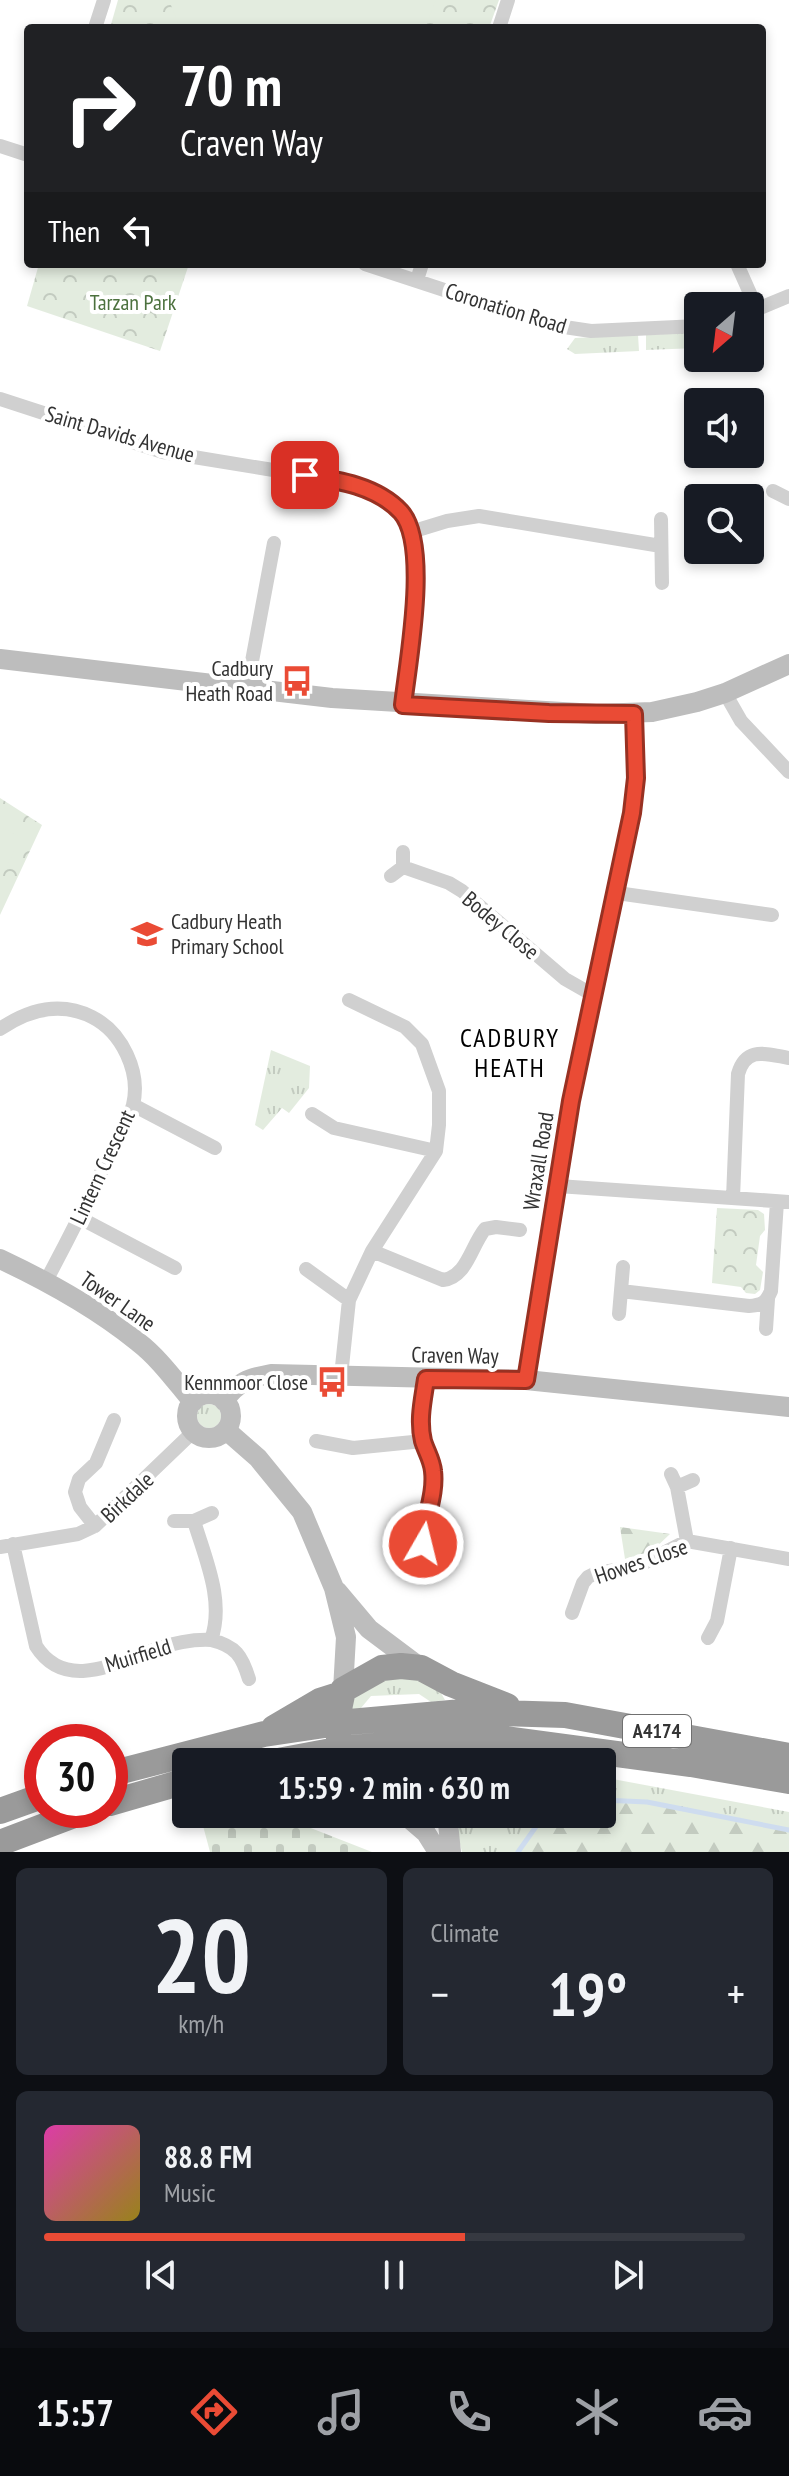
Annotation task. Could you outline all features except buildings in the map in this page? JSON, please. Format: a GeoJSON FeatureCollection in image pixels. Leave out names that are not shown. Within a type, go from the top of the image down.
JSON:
{"type":"FeatureCollection","features":[{"type":"Feature","properties":{"kind":"highway"},"geometry":{"type":"LineString","coordinates":[[342,1745],[342,1692],[382,1668],[401,1666],[421,1668],[451,1684],[462,1737]]}},
{"type":"Feature","properties":{"kind":"highway","name":"A4174"},"geometry":{"type":"LineString","coordinates":[[451,1684],[525,1713],[565,1715],[789,1756]]}},
{"type":"Feature","properties":{"kind":"highway","name":"A4174"},"geometry":{"type":"LineString","coordinates":[[264,1734],[293,1714],[342,1692]]}},
{"type":"Feature","properties":{"kind":"highway","name":"A4174"},"geometry":{"type":"LineString","coordinates":[[462,1737],[525,1713]]}},
{"type":"Feature","properties":{"kind":"highway","name":"A4174"},"geometry":{"type":"LineString","coordinates":[[128,1769],[264,1734],[342,1745],[462,1737],[540,1742],[789,1781]]}},
{"type":"Feature","properties":{"kind":"highway","name":"A4174"},"geometry":{"type":"LineString","coordinates":[[527,1748],[540,1742]]}},
{"type":"Feature","properties":{"kind":"highway"},"geometry":{"type":"LineString","coordinates":[[128,1798],[172,1785]]}},
{"type":"Feature","properties":{"kind":"highway"},"geometry":{"type":"LineString","coordinates":[[0,1811],[24,1802]]}},
{"type":"Feature","properties":{"kind":"highway"},"geometry":{"type":"LineString","coordinates":[[0,1843],[40,1828]]}},
{"type":"Feature","properties":{"kind":"street"},"geometry":{"type":"LineString","coordinates":[[96,24],[104,0]]}},
{"type":"Feature","properties":{"kind":"street"},"geometry":{"type":"LineString","coordinates":[[500,24],[508,0]]}},
{"type":"Feature","properties":{"kind":"street"},"geometry":{"type":"LineString","coordinates":[[0,146],[24,154]]}},
{"type":"Feature","properties":{"kind":"street","name":"Coronation Road"},"geometry":{"type":"LineString","coordinates":[[378,268],[551,325],[591,331],[684,327]]}},
{"type":"Feature","properties":{"kind":"street"},"geometry":{"type":"LineString","coordinates":[[417,280],[421,268]]}},
{"type":"Feature","properties":{"kind":"street"},"geometry":{"type":"LineString","coordinates":[[738,268],[747,292]]}},
{"type":"Feature","properties":{"kind":"street"},"geometry":{"type":"LineString","coordinates":[[764,307],[789,296]]}},
{"type":"Feature","properties":{"kind":"street","name":"Saint Davids Avenue"},"geometry":{"type":"LineString","coordinates":[[0,399],[163,452],[359,486],[388,500],[403,514],[411,532],[417,561],[403,705]]}},
{"type":"Feature","properties":{"kind":"street"},"geometry":{"type":"LineString","coordinates":[[773,491],[789,499]]}},
{"type":"Feature","properties":{"kind":"street"},"geometry":{"type":"LineString","coordinates":[[411,532],[447,521],[479,516],[661,546]]}},
{"type":"Feature","properties":{"kind":"street"},"geometry":{"type":"LineString","coordinates":[[661,519],[662,583]]}},
{"type":"Feature","properties":{"kind":"street"},"geometry":{"type":"LineString","coordinates":[[247,688],[274,543]]}},
{"type":"Feature","properties":{"kind":"street"},"geometry":{"type":"LineString","coordinates":[[0,659],[403,705],[634,714],[725,693],[789,664]]}},
{"type":"Feature","properties":{"kind":"street"},"geometry":{"type":"LineString","coordinates":[[725,693],[741,721],[789,772]]}},
{"type":"Feature","properties":{"kind":"street","name":"Wraxall Road"},"geometry":{"type":"LineString","coordinates":[[526,1380],[571,1101],[617,893],[636,778],[634,714]]}},
{"type":"Feature","properties":{"kind":"street","name":"Bodey Close"},"geometry":{"type":"LineString","coordinates":[[399,865],[449,883],[462,891],[576,988],[593,995]]}},
{"type":"Feature","properties":{"kind":"street"},"geometry":{"type":"LineString","coordinates":[[617,893],[772,915]]}},
{"type":"Feature","properties":{"kind":"street"},"geometry":{"type":"LineString","coordinates":[[341,1376],[349,1300],[372,1251],[436,1151],[439,1125],[439,1091],[422,1044],[405,1027],[349,1000]]}},
{"type":"Feature","properties":{"kind":"street","name":"Lintern Crescent"},"geometry":{"type":"LineString","coordinates":[[0,1029],[30,1012],[73,1010],[93,1018],[112,1031],[126,1050],[134,1078],[133,1105],[80,1218],[46,1281]]}},
{"type":"Feature","properties":{"kind":"street"},"geometry":{"type":"LineString","coordinates":[[733,1198],[741,1063],[757,1053],[789,1058]]}},
{"type":"Feature","properties":{"kind":"street"},"geometry":{"type":"LineString","coordinates":[[133,1105],[215,1148]]}},
{"type":"Feature","properties":{"kind":"street"},"geometry":{"type":"LineString","coordinates":[[312,1114],[334,1128],[436,1151]]}},
{"type":"Feature","properties":{"kind":"street"},"geometry":{"type":"LineString","coordinates":[[558,1186],[783,1202],[766,1329]]}},
{"type":"Feature","properties":{"kind":"street"},"geometry":{"type":"LineString","coordinates":[[80,1218],[175,1268]]}},
{"type":"Feature","properties":{"kind":"street"},"geometry":{"type":"LineString","coordinates":[[372,1251],[443,1280],[453,1278],[462,1270],[485,1229],[520,1230]]}},
{"type":"Feature","properties":{"kind":"street","name":"Tower Lane"},"geometry":{"type":"LineString","coordinates":[[0,1259],[46,1281],[141,1344],[193,1402]]}},
{"type":"Feature","properties":{"kind":"street"},"geometry":{"type":"LineString","coordinates":[[619,1314],[623,1267]]}},
{"type":"Feature","properties":{"kind":"street"},"geometry":{"type":"LineString","coordinates":[[306,1269],[349,1300]]}},
{"type":"Feature","properties":{"kind":"street"},"geometry":{"type":"LineString","coordinates":[[621,1291],[749,1306],[761,1305],[768,1299]]}},
{"type":"Feature","properties":{"kind":"street","name":"Craven Way"},"geometry":{"type":"LineString","coordinates":[[224,1401],[234,1386],[249,1378],[271,1374],[526,1380],[789,1407]]}},
{"type":"Feature","properties":{"kind":"street"},"geometry":{"type":"LineString","coordinates":[[423,1544],[424,1525],[433,1490],[433,1469],[420,1421],[426,1379]]}},
{"type":"Feature","properties":{"kind":"street"},"geometry":{"type":"LineString","coordinates":[[206,1395],[214,1395],[224,1401],[231,1414],[226,1430],[212,1438],[194,1431],[189,1425],[188,1413],[193,1402],[206,1395]]}},
{"type":"Feature","properties":{"kind":"street"},"geometry":{"type":"LineString","coordinates":[[95,1526],[80,1507],[75,1492],[79,1479],[96,1463],[114,1420]]}},
{"type":"Feature","properties":{"kind":"street"},"geometry":{"type":"LineString","coordinates":[[226,1430],[258,1458],[302,1512],[334,1588],[346,1637],[342,1692]]}},
{"type":"Feature","properties":{"kind":"street","name":"Birkdale"},"geometry":{"type":"LineString","coordinates":[[7,1545],[78,1534],[95,1526],[194,1431]]}},
{"type":"Feature","properties":{"kind":"street"},"geometry":{"type":"LineString","coordinates":[[316,1441],[353,1448],[423,1441]]}},
{"type":"Feature","properties":{"kind":"street"},"geometry":{"type":"LineString","coordinates":[[687,1541],[674,1480],[693,1480]]}},
{"type":"Feature","properties":{"kind":"street"},"geometry":{"type":"LineString","coordinates":[[174,1521],[194,1521],[212,1513]]}},
{"type":"Feature","properties":{"kind":"street"},"geometry":{"type":"LineString","coordinates":[[194,1521],[217,1602],[216,1626],[211,1640],[223,1643],[242,1657],[249,1679]]}},
{"type":"Feature","properties":{"kind":"street","name":"Howes Close"},"geometry":{"type":"LineString","coordinates":[[572,1613],[588,1577],[636,1567],[687,1541],[789,1559]]}},
{"type":"Feature","properties":{"kind":"street","name":"Muirfield"},"geometry":{"type":"LineString","coordinates":[[7,1545],[36,1646],[45,1661],[58,1668],[76,1671],[116,1665],[190,1639],[211,1640]]}},
{"type":"Feature","properties":{"kind":"street"},"geometry":{"type":"LineString","coordinates":[[708,1638],[717,1621],[731,1548]]}},
{"type":"Feature","properties":{"kind":"street"},"geometry":{"type":"LineString","coordinates":[[334,1588],[369,1629],[421,1668]]}},
{"type":"Feature","properties":{"kind":"street"},"geometry":{"type":"LineString","coordinates":[[420,1828],[438,1852]]}},
{"type":"Feature","properties":{"kind":"street"},"geometry":{"type":"LineString","coordinates":[[448,1828],[451,1852]]}},
{"type":"Feature","properties":{"kind":"green space"},"geometry":{"type":"Polygon","coordinates":[[[118,0],[499,0],[490,24],[111,24],[118,0]]]}},
{"type":"Feature","properties":{"kind":"green space"},"geometry":{"type":"Polygon","coordinates":[[[169,0],[436,0],[427,24],[178,24],[169,0]]]}},
{"type":"Feature","properties":{"kind":"green space","name":"Tarzan Park"},"geometry":{"type":"Polygon","coordinates":[[[38,268],[188,268],[160,351],[27,306],[38,268]]]}},
{"type":"Feature","properties":{"kind":"green space"},"geometry":{"type":"Polygon","coordinates":[[[684,333],[684,349],[646,350],[646,335],[684,333]]]}},
{"type":"Feature","properties":{"kind":"green space"},"geometry":{"type":"Polygon","coordinates":[[[638,335],[639,351],[575,354],[567,349],[575,338],[638,335]]]}},
{"type":"Feature","properties":{"kind":"green space"},"geometry":{"type":"Polygon","coordinates":[[[0,798],[42,825],[0,915],[0,798]]]}},
{"type":"Feature","properties":{"kind":"green space"},"geometry":{"type":"Polygon","coordinates":[[[0,827],[21,837],[0,880],[0,827]]]}},
{"type":"Feature","properties":{"kind":"green space"},"geometry":{"type":"Polygon","coordinates":[[[271,1050],[310,1066],[309,1088],[289,1113],[282,1108],[263,1130],[255,1125],[271,1050]]]}},
{"type":"Feature","properties":{"kind":"green space"},"geometry":{"type":"Polygon","coordinates":[[[717,1208],[758,1210],[764,1214],[765,1230],[760,1236],[756,1265],[763,1272],[760,1290],[755,1294],[746,1293],[741,1287],[712,1283],[717,1208]]]}},
{"type":"Feature","properties":{"kind":"green space"},"geometry":{"type":"Polygon","coordinates":[[[209,1404],[218,1407],[221,1416],[218,1425],[209,1428],[200,1425],[197,1416],[200,1407],[209,1404]]]}},
{"type":"Feature","properties":{"kind":"green space"},"geometry":{"type":"Polygon","coordinates":[[[620,1527],[670,1534],[652,1551],[625,1559],[620,1527]]]}},
{"type":"Feature","properties":{"kind":"green space"},"geometry":{"type":"Polygon","coordinates":[[[412,1675],[441,1693],[445,1700],[431,1702],[419,1694],[371,1696],[361,1708],[348,1711],[366,1686],[382,1679],[412,1675]]]}},
{"type":"Feature","properties":{"kind":"green space"},"geometry":{"type":"Polygon","coordinates":[[[616,1780],[789,1812],[789,1852],[462,1852],[456,1828],[616,1828],[616,1780]]]}},
{"type":"Feature","properties":{"kind":"green space"},"geometry":{"type":"Polygon","coordinates":[[[616,1801],[644,1802],[789,1830],[789,1852],[527,1852],[540,1828],[616,1828],[616,1801]]]}},
{"type":"Feature","properties":{"kind":"green space"},"geometry":{"type":"Polygon","coordinates":[[[204,1828],[311,1828],[372,1852],[210,1852],[204,1828]]]}},
{"type":"Feature","properties":{"kind":"waterway"},"geometry":{"type":"LineString","coordinates":[[616,1801],[647,1802],[789,1830]]}},
{"type":"Feature","properties":{"kind":"waterway"},"geometry":{"type":"LineString","coordinates":[[518,1852],[535,1828]]}},
{"type":"Feature","properties":{"kind":"place","name":"Cadbury Heath Road"},"geometry":{"type":"Point","coordinates":[297,681]}},
{"type":"Feature","properties":{"kind":"place","name":"Cadbury Heath Primary School"},"geometry":{"type":"Point","coordinates":[147,934]}},
{"type":"Feature","properties":{"kind":"place","name":"Kennmoor Close"},"geometry":{"type":"Point","coordinates":[332,1382]}},
{"type":"Feature","properties":{"kind":"district","name":"CADBURY HEATH"},"geometry":{"type":"Point","coordinates":[510,1053]}},
{"type":"Feature","properties":{"kind":"route"},"geometry":{"type":"LineString","coordinates":[[305,475],[359,486],[388,500],[403,514],[411,532],[417,561],[403,705],[634,714],[637,746],[632,813],[571,1101],[526,1380],[426,1379],[420,1421],[433,1469],[433,1490],[424,1525],[423,1544]]}}]}
